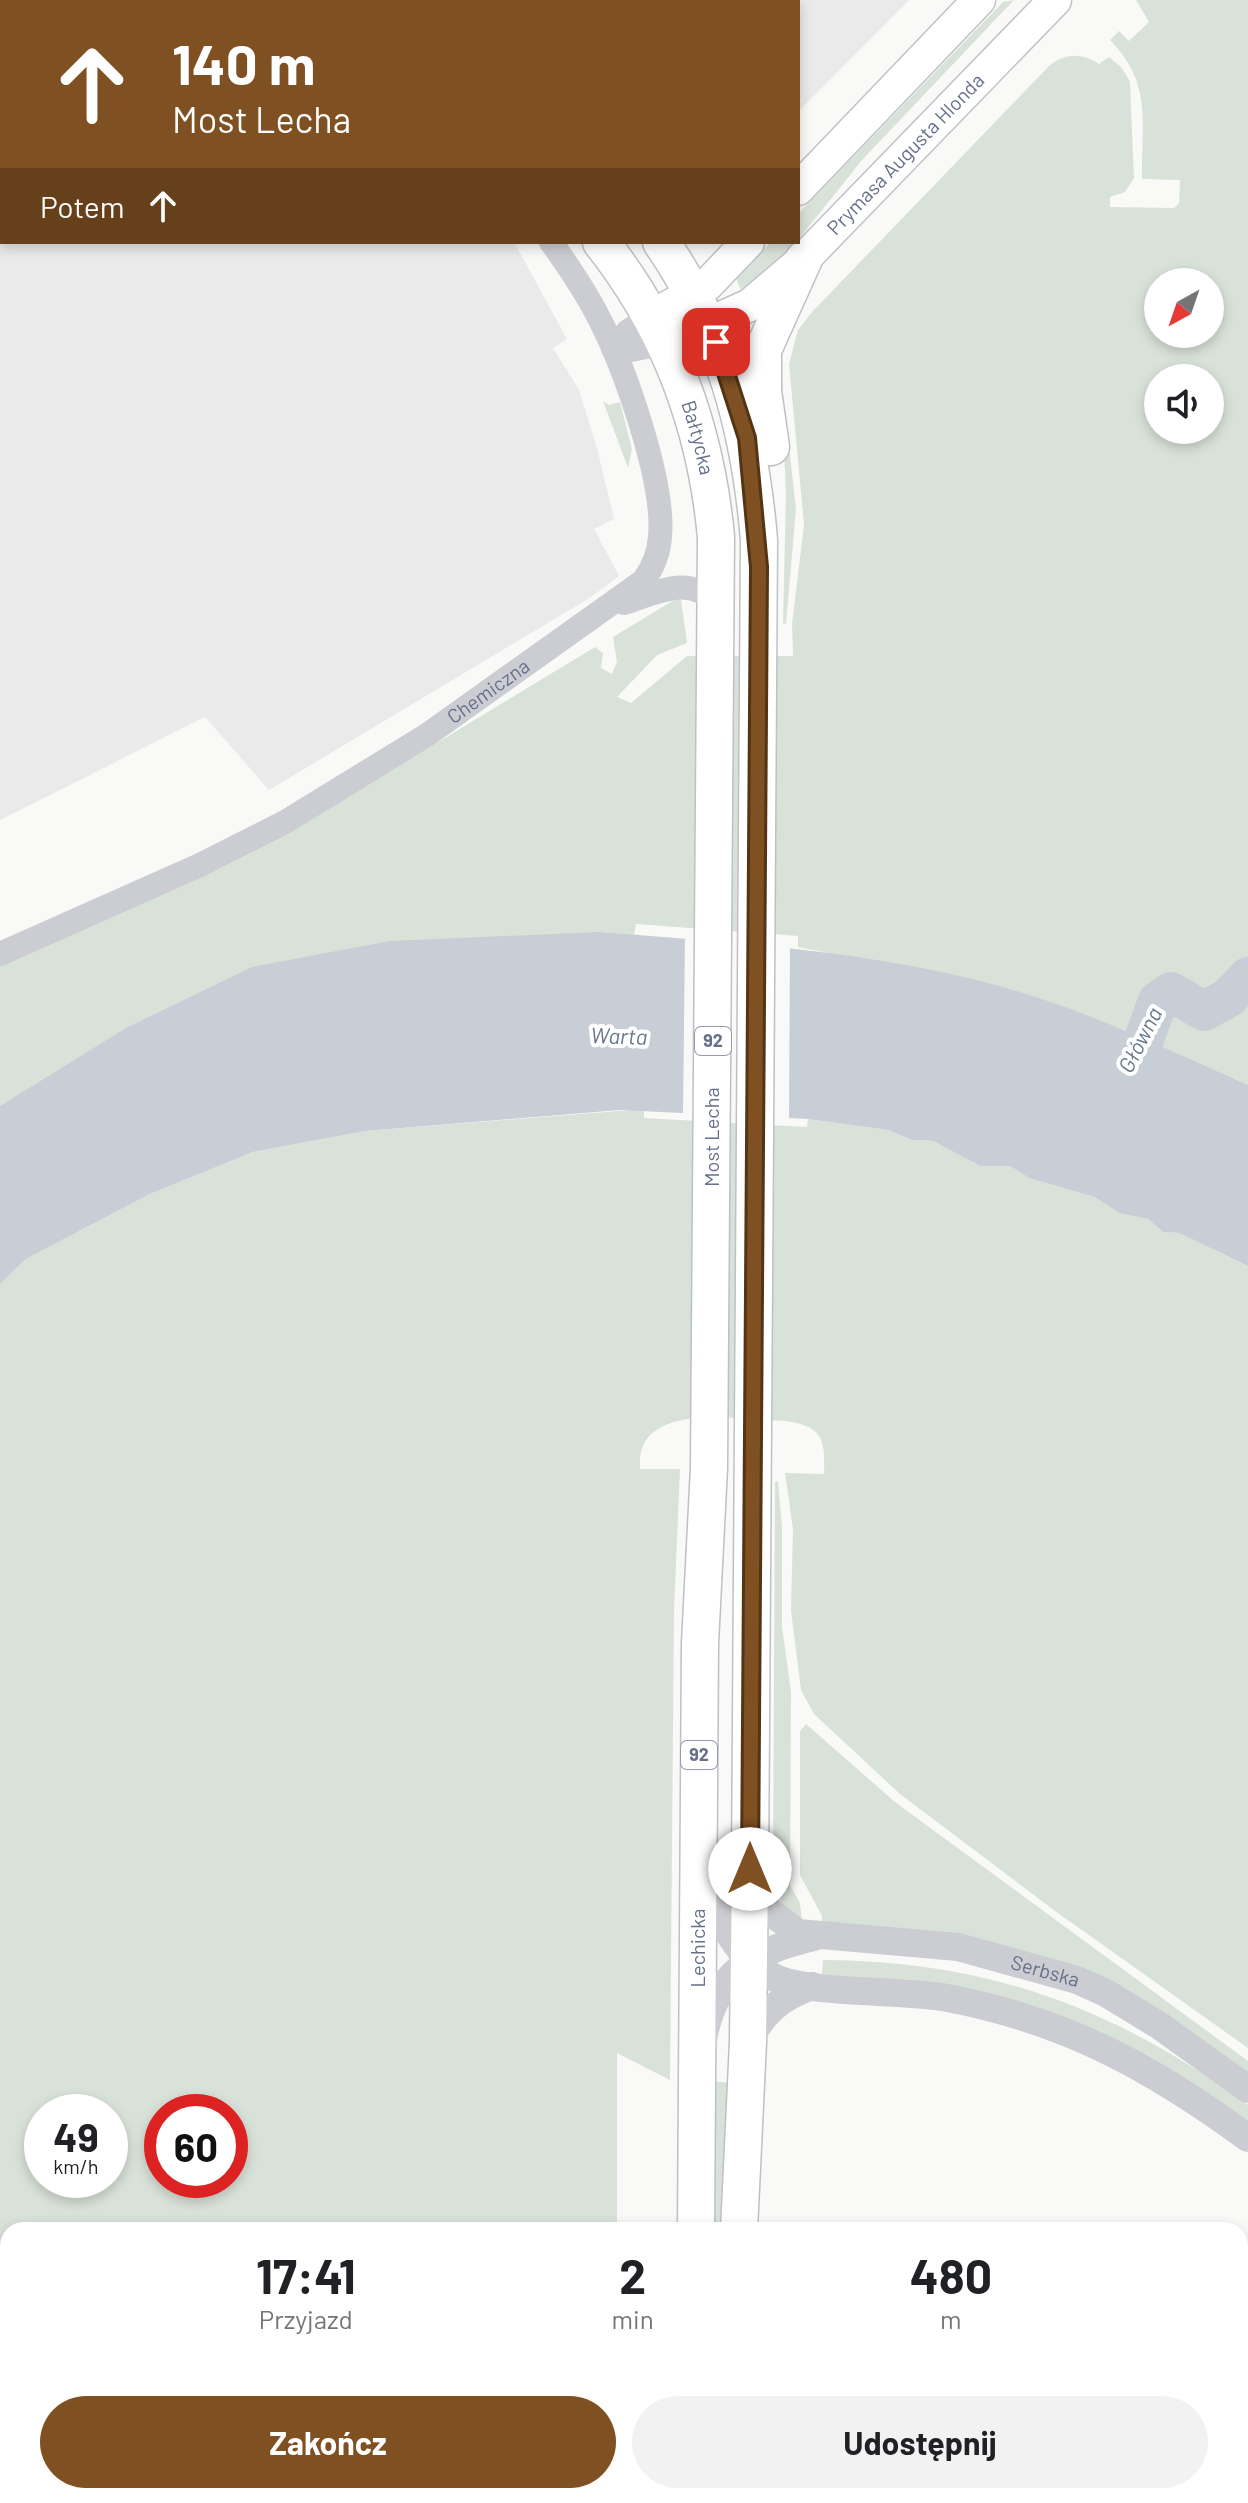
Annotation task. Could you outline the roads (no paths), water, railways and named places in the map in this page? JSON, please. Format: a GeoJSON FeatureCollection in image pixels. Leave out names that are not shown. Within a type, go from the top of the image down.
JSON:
{"type":"FeatureCollection","features":[{"type":"Feature","properties":{"kind":"main road"},"geometry":{"type":"LineString","coordinates":[[800,187],[979,0]]}},
{"type":"Feature","properties":{"kind":"main road","name":"Prymasa Augusta Hlonda"},"geometry":{"type":"LineString","coordinates":[[658,330],[701,309],[750,305],[804,259],[1055,0]]}},
{"type":"Feature","properties":{"kind":"main road","name":"Bałtycka"},"geometry":{"type":"LineString","coordinates":[[602,244],[658,330],[694,415],[708,472],[716,537],[716,656]]}},
{"type":"Feature","properties":{"kind":"main road","name":"92"},"geometry":{"type":"LineString","coordinates":[[662,244],[701,309],[730,376],[747,438],[758,526],[760,656],[750,1869],[748,2042],[739,2222]]}},
{"type":"Feature","properties":{"kind":"main road","name":"Prymasa Augusta Hlonda"},"geometry":{"type":"LineString","coordinates":[[701,309],[747,244]]}},
{"type":"Feature","properties":{"kind":"main road"},"geometry":{"type":"LineString","coordinates":[[760,594],[775,493],[763,391],[763,350],[804,259]]}},
{"type":"Feature","properties":{"kind":"main road","name":"Most Lecha"},"geometry":{"type":"LineString","coordinates":[[709,1426],[716,656]]}},
{"type":"Feature","properties":{"kind":"main road","name":"Lechicka"},"geometry":{"type":"LineString","coordinates":[[696,2222],[700,1643],[709,1426]]}},
{"type":"Feature","properties":{"kind":"street","name":"Chemiczna"},"geometry":{"type":"LineString","coordinates":[[0,954],[200,865],[285,822],[427,735],[610,608],[636,589],[649,574],[661,534],[655,485],[613,348],[592,304],[552,244]]}},
{"type":"Feature","properties":{"kind":"street"},"geometry":{"type":"LineString","coordinates":[[613,348],[628,331],[658,330]]}},
{"type":"Feature","properties":{"kind":"street"},"geometry":{"type":"LineString","coordinates":[[610,608],[688,586],[707,594],[716,605]]}},
{"type":"Feature","properties":{"kind":"street"},"geometry":{"type":"LineString","coordinates":[[698,1867],[725,1927],[748,1959],[777,1980],[941,1997],[1065,2029],[1179,2089],[1248,2138]]}},
{"type":"Feature","properties":{"kind":"street","name":"Serbska"},"geometry":{"type":"LineString","coordinates":[[750,1869],[768,1910],[798,1933],[814,1937],[891,1939],[958,1947],[1066,1976],[1132,2008],[1248,2089]]}},
{"type":"Feature","properties":{"kind":"street","name":"Serbska"},"geometry":{"type":"LineString","coordinates":[[748,1959],[764,1951],[814,1937]]}},
{"type":"Feature","properties":{"kind":"street"},"geometry":{"type":"LineString","coordinates":[[697,2071],[710,2013],[748,1959]]}},
{"type":"Feature","properties":{"kind":"street"},"geometry":{"type":"LineString","coordinates":[[748,2042],[760,2018],[774,2004],[812,1986]]}},
{"type":"Feature","properties":{"kind":"water","name":"Warta"},"geometry":{"type":"Polygon","coordinates":[[[600,932],[807,950],[960,976],[1071,1009],[1248,1085],[1248,1266],[1179,1233],[1163,1232],[1148,1219],[1119,1213],[1094,1197],[1029,1178],[1010,1166],[980,1166],[933,1141],[912,1140],[888,1130],[808,1119],[620,1110],[365,1131],[253,1152],[150,1194],[26,1259],[0,1284],[0,1106],[126,1028],[252,967],[390,941],[600,932]]]}},
{"type":"Feature","properties":{"kind":"waterway","name":"Główna"},"geometry":{"type":"LineString","coordinates":[[1117,1084],[1144,1039],[1158,1001],[1171,992],[1204,1011],[1228,998],[1248,977]]}}]}
